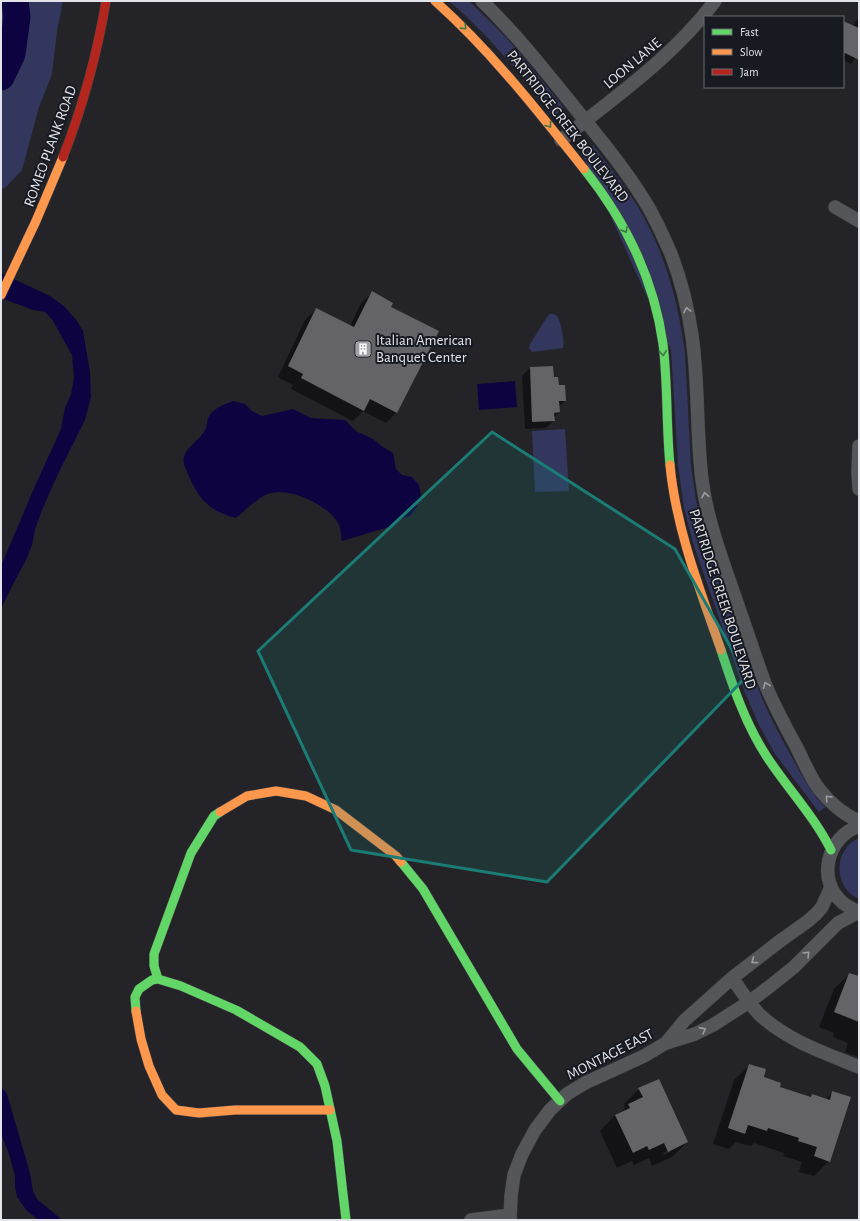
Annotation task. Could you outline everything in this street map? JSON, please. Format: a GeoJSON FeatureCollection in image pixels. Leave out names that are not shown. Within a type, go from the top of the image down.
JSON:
{"type":"FeatureCollection","features":[{"type":"Feature","properties":{"kind":"street","name":"ROMEO PLANK ROAD"},"geometry":{"type":"LineString","coordinates":[[1,295],[55,178],[78,117],[95,56],[106,1]]}},
{"type":"Feature","properties":{"kind":"street","name":"PARTRIDGE CREEK BOULEVARD"},"geometry":{"type":"LineString","coordinates":[[435,1],[493,56],[599,188],[625,230],[641,264],[652,295],[660,328],[664,356],[670,467],[680,526],[692,564],[733,683],[758,742],[778,773],[821,830],[831,850]]}},
{"type":"Feature","properties":{"kind":"street","name":"PARTRIDGE CREEK BOULEVARD"},"geometry":{"type":"LineString","coordinates":[[482,1],[522,42],[586,121],[628,175],[645,201],[658,226],[671,256],[688,310],[692,337],[702,482],[716,541],[765,683],[781,718],[819,789],[844,813],[859,821]]}},
{"type":"Feature","properties":{"kind":"street","name":"LOON LANE"},"geometry":{"type":"LineString","coordinates":[[561,140],[643,76],[666,56],[701,20],[715,1]]}},
{"type":"Feature","properties":{"kind":"street"},"geometry":{"type":"LineString","coordinates":[[835,207],[859,221]]}},
{"type":"Feature","properties":{"kind":"street"},"geometry":{"type":"LineString","coordinates":[[859,446],[859,489]]}},
{"type":"Feature","properties":{"kind":"street"},"geometry":{"type":"LineString","coordinates":[[158,979],[154,966],[154,954],[191,853],[214,816],[247,796],[276,791],[306,796],[336,810],[396,856],[423,889],[517,1049],[560,1101]]}},
{"type":"Feature","properties":{"kind":"street"},"geometry":{"type":"LineString","coordinates":[[859,826],[849,830],[836,842],[831,850],[827,868],[828,878],[836,895],[850,908],[859,912]]}},
{"type":"Feature","properties":{"kind":"street","name":"MONTAGE EAST"},"geometry":{"type":"LineString","coordinates":[[666,1043],[684,1021],[732,978],[808,921],[822,907],[831,887]]}},
{"type":"Feature","properties":{"kind":"street","name":"MONTAGE EAST"},"geometry":{"type":"LineString","coordinates":[[510,1217],[514,1175],[522,1154],[535,1130],[550,1110],[567,1094],[585,1083],[644,1056],[666,1043],[695,1034],[749,1002],[794,967],[838,923],[859,912]]}},
{"type":"Feature","properties":{"kind":"street"},"geometry":{"type":"LineString","coordinates":[[732,978],[759,1014],[786,1035],[804,1044],[859,1066]]}},
{"type":"Feature","properties":{"kind":"street"},"geometry":{"type":"LineString","coordinates":[[330,1110],[235,1110],[199,1113],[176,1110],[162,1095],[149,1066],[141,1039],[137,1018],[135,997],[139,989],[152,980],[158,979],[181,986],[236,1010],[290,1040],[300,1047],[317,1064],[325,1086],[337,1141],[346,1220]]}},
{"type":"Feature","properties":{"kind":"street"},"geometry":{"type":"LineString","coordinates":[[471,1220],[510,1217]]}},
{"type":"Feature","properties":{"kind":"highlighted area"},"geometry":{"type":"Polygon","coordinates":[[[492,432],[675,549],[747,676],[547,882],[351,850],[258,651],[492,432]]]}},
{"type":"Feature","properties":{"kind":"shaded area"},"geometry":{"type":"Polygon","coordinates":[[[1,1],[63,1],[57,31],[52,74],[39,107],[22,170],[6,187],[1,189],[1,1]]]}},
{"type":"Feature","properties":{"kind":"shaded area"},"geometry":{"type":"Polygon","coordinates":[[[449,1],[469,1],[519,52],[564,108],[553,117],[504,56],[464,14],[449,1]]]}},
{"type":"Feature","properties":{"kind":"shaded area"},"geometry":{"type":"Polygon","coordinates":[[[593,145],[638,207],[656,241],[663,259],[674,296],[685,353],[691,466],[696,500],[708,545],[761,696],[774,724],[809,788],[825,807],[819,812],[775,754],[759,725],[745,693],[693,543],[684,508],[678,464],[671,350],[583,155],[593,145]]]}},
{"type":"Feature","properties":{"kind":"shaded area"},"geometry":{"type":"Polygon","coordinates":[[[1,273],[50,296],[65,307],[77,321],[83,331],[90,372],[91,397],[85,420],[42,510],[26,560],[1,609],[1,566],[61,429],[65,408],[71,394],[74,378],[72,355],[53,321],[45,312],[33,310],[1,298],[1,273]]]}},
{"type":"Feature","properties":{"kind":"shaded area"},"geometry":{"type":"Polygon","coordinates":[[[550,314],[557,316],[563,337],[563,348],[532,352],[529,348],[530,344],[550,314]]]}},
{"type":"Feature","properties":{"kind":"shaded area"},"geometry":{"type":"Polygon","coordinates":[[[515,381],[517,407],[479,410],[477,384],[515,381]]]}},
{"type":"Feature","properties":{"kind":"shaded area"},"geometry":{"type":"Polygon","coordinates":[[[233,401],[245,404],[252,411],[262,416],[293,409],[311,418],[345,420],[356,431],[373,439],[393,453],[396,469],[402,475],[412,477],[419,485],[421,496],[416,508],[410,516],[398,520],[389,527],[342,541],[339,525],[333,516],[316,503],[295,494],[284,492],[265,495],[236,518],[212,508],[196,491],[185,468],[184,459],[188,450],[205,430],[210,415],[219,407],[233,401]]]}},
{"type":"Feature","properties":{"kind":"shaded area"},"geometry":{"type":"Polygon","coordinates":[[[565,429],[569,491],[535,492],[532,431],[565,429]]]}},
{"type":"Feature","properties":{"kind":"shaded area"},"geometry":{"type":"Polygon","coordinates":[[[859,838],[859,899],[850,894],[844,886],[840,868],[844,851],[850,843],[859,838]]]}},
{"type":"Feature","properties":{"kind":"shaded area"},"geometry":{"type":"Polygon","coordinates":[[[1,1087],[7,1094],[30,1173],[33,1191],[37,1199],[62,1220],[39,1220],[27,1211],[17,1197],[15,1176],[9,1154],[1,1134],[1,1087]]]}},
{"type":"Feature","properties":{"kind":"building"},"geometry":{"type":"Polygon","coordinates":[[[844,21],[859,28],[859,60],[844,52],[844,21]]]}},
{"type":"Feature","properties":{"kind":"building","name":"Italian American Banquet Center"},"geometry":{"type":"Polygon","coordinates":[[[372,291],[393,303],[391,307],[439,331],[397,413],[370,399],[364,411],[301,378],[303,374],[288,366],[316,308],[354,327],[372,291]]]}},
{"type":"Feature","properties":{"kind":"building"},"geometry":{"type":"Polygon","coordinates":[[[553,366],[554,377],[558,377],[559,385],[565,385],[566,401],[559,401],[560,412],[554,413],[555,421],[532,422],[530,367],[553,366]]]}},
{"type":"Feature","properties":{"kind":"building"},"geometry":{"type":"Polygon","coordinates":[[[849,973],[859,976],[859,1022],[834,1012],[849,973]]]}},
{"type":"Feature","properties":{"kind":"building"},"geometry":{"type":"Polygon","coordinates":[[[749,1064],[766,1069],[764,1077],[781,1083],[780,1087],[811,1097],[812,1094],[830,1100],[832,1091],[851,1097],[830,1162],[814,1156],[817,1147],[798,1141],[799,1138],[768,1128],[767,1131],[748,1125],[745,1134],[728,1128],[749,1064]]]}},
{"type":"Feature","properties":{"kind":"building"},"geometry":{"type":"Polygon","coordinates":[[[659,1079],[688,1142],[668,1152],[664,1143],[649,1150],[647,1146],[633,1153],[615,1115],[630,1108],[628,1104],[643,1097],[638,1088],[659,1079]]]}},
{"type":"Feature","properties":{"kind":"waterway"},"geometry":{"type":"LineString","coordinates":[[1,77],[12,54],[17,17],[15,1]]}},
{"type":"Feature","properties":{"kind":"traffic: fast"},"geometry":{"type":"LineString","coordinates":[[584,169],[612,208],[635,251],[645,273],[659,320],[665,359],[670,465]]}},
{"type":"Feature","properties":{"kind":"traffic: fast"},"geometry":{"type":"LineString","coordinates":[[721,650],[730,678],[759,745],[809,814],[831,850]]}},
{"type":"Feature","properties":{"kind":"traffic: fast"},"geometry":{"type":"LineString","coordinates":[[158,979],[154,966],[154,954],[191,853],[214,816],[220,812]]}},
{"type":"Feature","properties":{"kind":"traffic: fast"},"geometry":{"type":"LineString","coordinates":[[401,862],[423,889],[517,1049],[560,1101]]}},
{"type":"Feature","properties":{"kind":"traffic: fast"},"geometry":{"type":"LineString","coordinates":[[136,1011],[135,997],[139,989],[152,980],[158,979],[181,986],[236,1010],[300,1047],[317,1064],[325,1086],[337,1141],[346,1220]]}},
{"type":"Feature","properties":{"kind":"traffic: slow"},"geometry":{"type":"LineString","coordinates":[[435,1],[456,20],[494,61],[531,103],[584,169]]}},
{"type":"Feature","properties":{"kind":"traffic: slow"},"geometry":{"type":"LineString","coordinates":[[1,295],[36,221],[63,157]]}},
{"type":"Feature","properties":{"kind":"traffic: slow"},"geometry":{"type":"LineString","coordinates":[[670,465],[673,489],[683,536],[697,582],[721,650]]}},
{"type":"Feature","properties":{"kind":"traffic: slow"},"geometry":{"type":"LineString","coordinates":[[220,812],[247,796],[276,791],[306,796],[336,810],[396,856],[401,862]]}},
{"type":"Feature","properties":{"kind":"traffic: slow"},"geometry":{"type":"LineString","coordinates":[[136,1011],[141,1039],[149,1066],[162,1095],[176,1110],[199,1113],[235,1110],[330,1110]]}},
{"type":"Feature","properties":{"kind":"traffic: jam"},"geometry":{"type":"LineString","coordinates":[[63,157],[89,80],[106,1]]}},
{"type":"Feature","properties":{"kind":"place","name":"Italian American Banquet Center"},"geometry":{"type":"Point","coordinates":[363,349]}}]}
